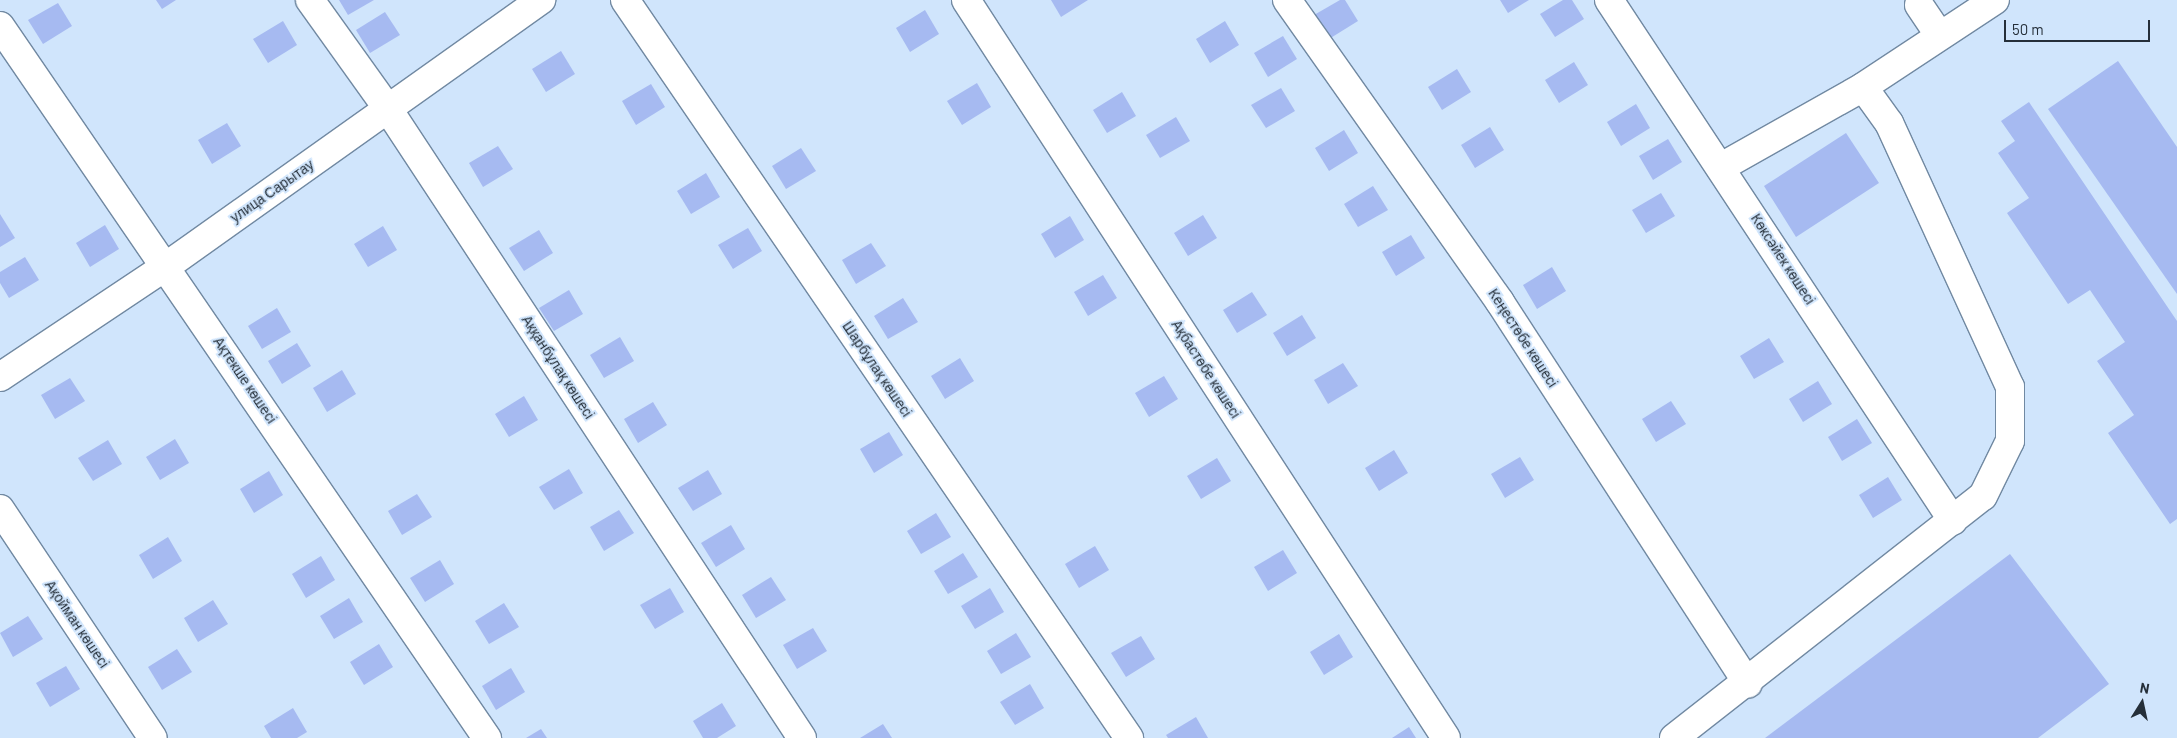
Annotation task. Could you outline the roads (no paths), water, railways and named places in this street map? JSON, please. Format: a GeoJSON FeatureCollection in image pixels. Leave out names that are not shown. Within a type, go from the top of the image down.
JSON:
{"type":"FeatureCollection","features":[{"type":"Feature","properties":{"kind":"street","name":"Аққанбұлақ көшесі"},"geometry":{"type":"LineString","coordinates":[[310,0],[388,109],[802,738]]}},
{"type":"Feature","properties":{"kind":"street","name":"улица Сарытау"},"geometry":{"type":"LineString","coordinates":[[0,377],[168,265],[541,0]]}},
{"type":"Feature","properties":{"kind":"street","name":"Шарбұлақ көшесі"},"geometry":{"type":"LineString","coordinates":[[625,0],[1130,738]]}},
{"type":"Feature","properties":{"kind":"street","name":"Ақбастөбе көшесі"},"geometry":{"type":"LineString","coordinates":[[966,0],[1446,738]]}},
{"type":"Feature","properties":{"kind":"street","name":"Кеңестөбе көшесі"},"geometry":{"type":"LineString","coordinates":[[1286,0],[1500,302],[1748,684]]}},
{"type":"Feature","properties":{"kind":"street","name":"Көксәйек көшесі"},"geometry":{"type":"LineString","coordinates":[[1609,0],[1722,166],[1953,521]]}},
{"type":"Feature","properties":{"kind":"street"},"geometry":{"type":"LineString","coordinates":[[1722,166],[1863,87],[1995,0]]}},
{"type":"Feature","properties":{"kind":"street"},"geometry":{"type":"LineString","coordinates":[[1919,5],[1940,36]]}},
{"type":"Feature","properties":{"kind":"street","name":"Ақтекше көшесі"},"geometry":{"type":"LineString","coordinates":[[0,26],[168,265],[486,738]]}},
{"type":"Feature","properties":{"kind":"street"},"geometry":{"type":"LineString","coordinates":[[1674,738],[1748,684],[1983,496],[2010,441],[2010,387],[1889,123],[1863,87]]}},
{"type":"Feature","properties":{"kind":"street","name":"Ақойман көшесі"},"geometry":{"type":"LineString","coordinates":[[0,509],[153,738]]}}]}
